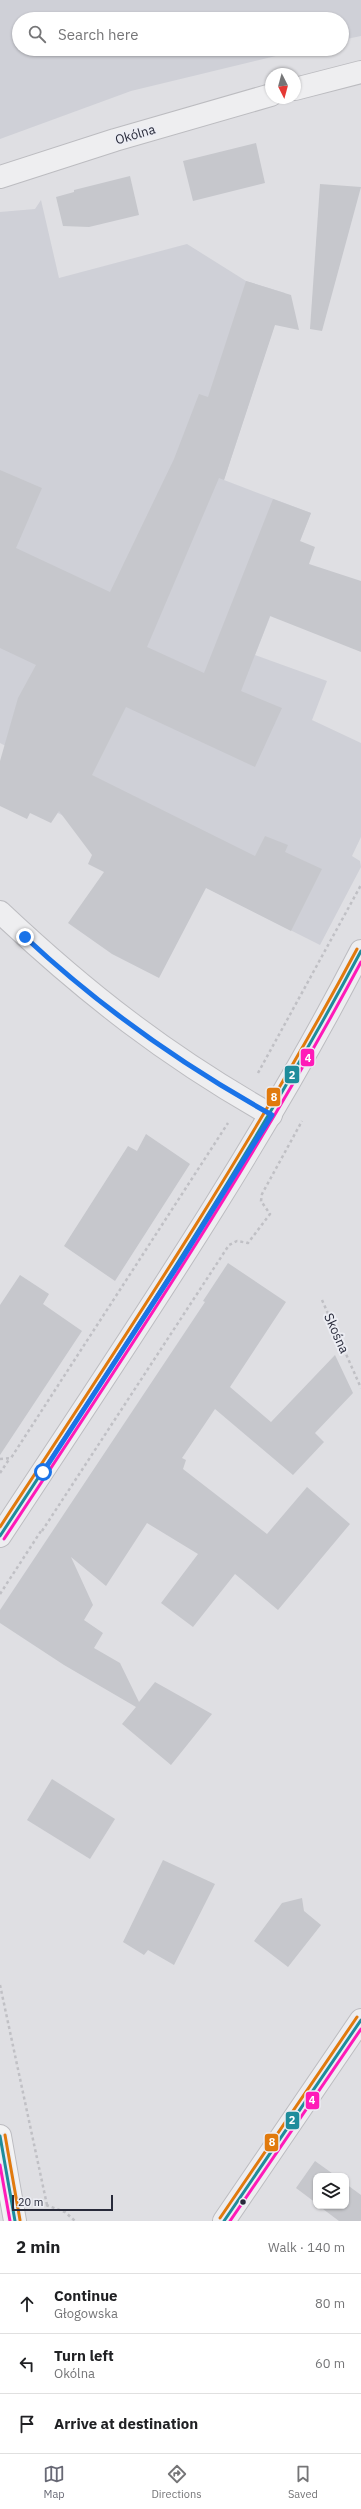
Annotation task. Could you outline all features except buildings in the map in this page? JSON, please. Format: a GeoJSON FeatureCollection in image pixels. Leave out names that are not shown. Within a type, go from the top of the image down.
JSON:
{"type":"FeatureCollection","features":[{"type":"Feature","properties":{"kind":"main road"},"geometry":{"type":"LineString","coordinates":[[0,2136],[15,2221]]}},
{"type":"Feature","properties":{"kind":"street"},"geometry":{"type":"LineString","coordinates":[[301,87],[361,72]]}},
{"type":"Feature","properties":{"kind":"street","name":"Okólna"},"geometry":{"type":"LineString","coordinates":[[0,177],[122,138],[265,97]]}},
{"type":"Feature","properties":{"kind":"street"},"geometry":{"type":"LineString","coordinates":[[0,912],[56,965],[115,1013],[179,1060],[272,1115]]}},
{"type":"Feature","properties":{"kind":"street"},"geometry":{"type":"LineString","coordinates":[[0,1536],[182,1259],[272,1115],[361,951]]}},
{"type":"Feature","properties":{"kind":"street"},"geometry":{"type":"LineString","coordinates":[[224,2221],[361,2020]]}},
{"type":"Feature","properties":{"kind":"path"},"geometry":{"type":"LineString","coordinates":[[0,1473],[243,1099],[361,885]]}},
{"type":"Feature","properties":{"kind":"path","name":"Skośna"},"geometry":{"type":"LineString","coordinates":[[322,1300],[361,1388]]}},
{"type":"Feature","properties":{"kind":"path"},"geometry":{"type":"LineString","coordinates":[[0,1459],[11,1458]]}},
{"type":"Feature","properties":{"kind":"path"},"geometry":{"type":"LineString","coordinates":[[0,1986],[47,2205]]}},
{"type":"Feature","properties":{"kind":"shaded area"},"geometry":{"type":"Polygon","coordinates":[[[0,0],[361,0],[361,36],[349,39],[349,12],[12,12],[12,56],[276,56],[131,91],[0,139],[0,0]]]}},
{"type":"Feature","properties":{"kind":"shaded area"},"geometry":{"type":"Polygon","coordinates":[[[41,200],[59,278],[187,244],[246,281],[285,293],[224,480],[311,513],[255,655],[327,681],[312,720],[361,743],[361,837],[352,856],[360,861],[361,867],[320,945],[36,802],[52,770],[0,743],[0,212],[35,209],[41,200]]]}},
{"type":"Feature","properties":{"kind":"transit line","name":"8"},"geometry":{"type":"LineString","coordinates":[[0,1527],[140,1313],[230,1170],[274,1097],[357,949]]}},
{"type":"Feature","properties":{"kind":"transit line","name":"2"},"geometry":{"type":"LineString","coordinates":[[0,1536],[141,1320],[233,1175],[320,1027],[361,951]]}},
{"type":"Feature","properties":{"kind":"transit line","name":"4"},"geometry":{"type":"LineString","coordinates":[[4,1539],[144,1326],[234,1183],[278,1110],[361,962]]}},
{"type":"Feature","properties":{"kind":"transit line","name":"8"},"geometry":{"type":"LineString","coordinates":[[220,2218],[357,2017]]}},
{"type":"Feature","properties":{"kind":"transit line","name":"2"},"geometry":{"type":"LineString","coordinates":[[224,2221],[361,2020]]}},
{"type":"Feature","properties":{"kind":"transit line","name":"4"},"geometry":{"type":"LineString","coordinates":[[230,2221],[361,2029]]}},
{"type":"Feature","properties":{"kind":"transit line","name":"8"},"geometry":{"type":"LineString","coordinates":[[5,2135],[20,2220]]}},
{"type":"Feature","properties":{"kind":"transit line","name":"2"},"geometry":{"type":"LineString","coordinates":[[0,2136],[15,2221]]}},
{"type":"Feature","properties":{"kind":"transit line","name":"4"},"geometry":{"type":"LineString","coordinates":[[0,2165],[10,2221]]}},
{"type":"Feature","properties":{"kind":"route"},"geometry":{"type":"LineString","coordinates":[[25,937],[91,995],[157,1045],[218,1085],[272,1115],[182,1259],[43,1472]]}}]}
